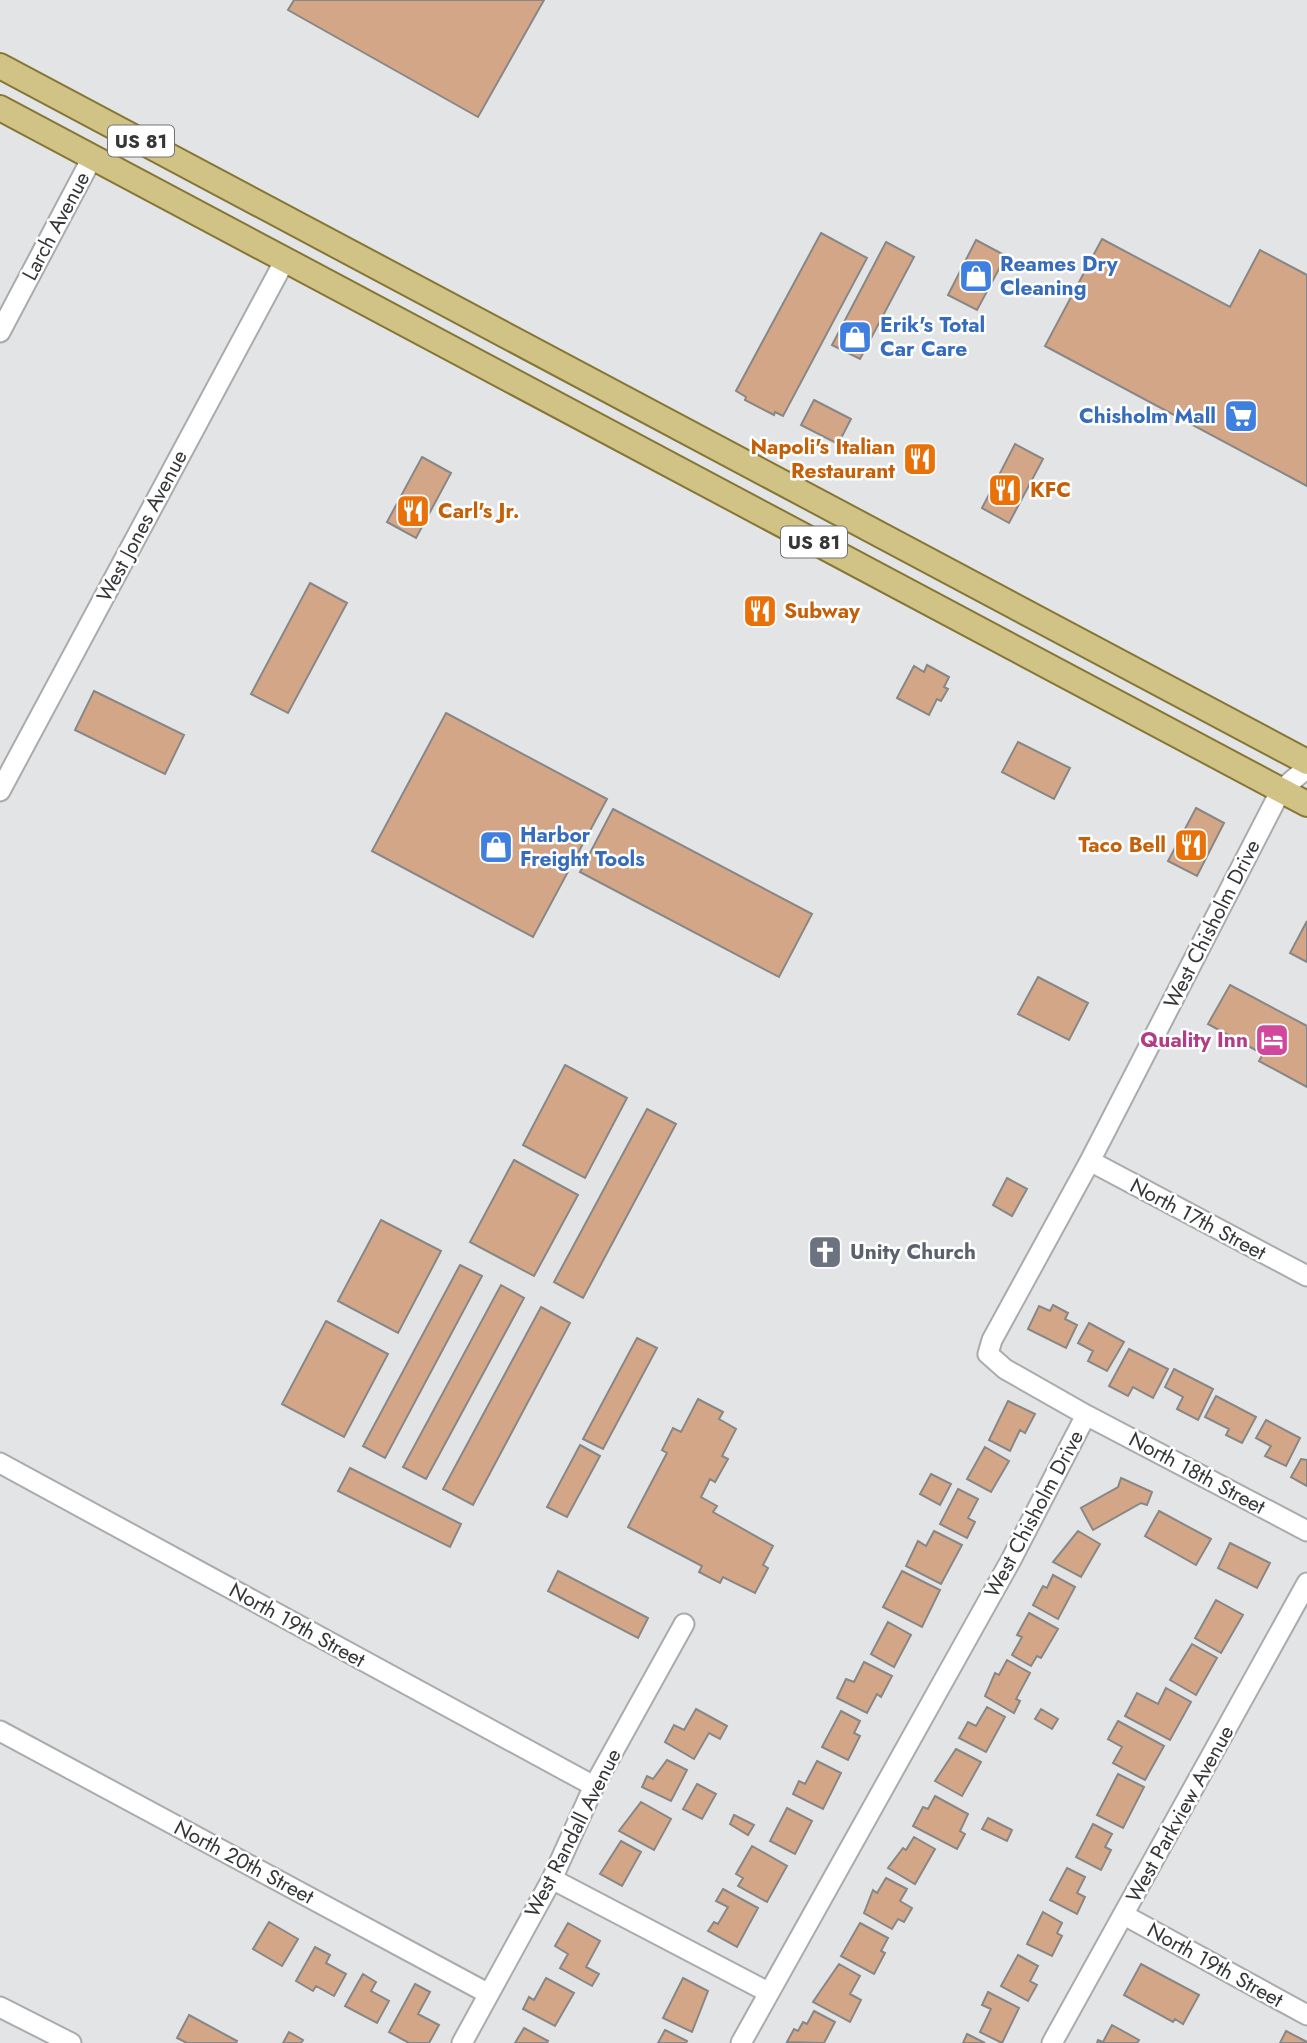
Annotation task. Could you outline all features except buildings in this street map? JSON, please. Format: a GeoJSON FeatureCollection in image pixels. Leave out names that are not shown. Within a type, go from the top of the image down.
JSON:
{"type":"FeatureCollection","features":[{"type":"Feature","properties":{"kind":"main road","name":"US 81"},"geometry":{"type":"LineString","coordinates":[[0,66],[1307,762]]}},
{"type":"Feature","properties":{"kind":"main road","name":"US 81"},"geometry":{"type":"LineString","coordinates":[[0,108],[1307,804]]}},
{"type":"Feature","properties":{"kind":"main road"},"geometry":{"type":"LineString","coordinates":[[231,231],[249,198]]}},
{"type":"Feature","properties":{"kind":"main road"},"geometry":{"type":"LineString","coordinates":[[517,383],[535,350]]}},
{"type":"Feature","properties":{"kind":"street","name":"Larch Avenue"},"geometry":{"type":"LineString","coordinates":[[0,332],[92,158]]}},
{"type":"Feature","properties":{"kind":"street","name":"West Jones Avenue"},"geometry":{"type":"LineString","coordinates":[[0,791],[285,260]]}},
{"type":"Feature","properties":{"kind":"street","name":"West Chisholm Drive"},"geometry":{"type":"LineString","coordinates":[[741,2043],[1011,1560],[1086,1415],[1005,1369],[988,1354],[992,1340],[1090,1161],[1280,790],[1307,768]]}},
{"type":"Feature","properties":{"kind":"street","name":"North 17th Street"},"geometry":{"type":"LineString","coordinates":[[1090,1161],[1307,1276]]}},
{"type":"Feature","properties":{"kind":"street","name":"North 18th Street"},"geometry":{"type":"LineString","coordinates":[[1086,1415],[1307,1531]]}},
{"type":"Feature","properties":{"kind":"street","name":"North 19th Street"},"geometry":{"type":"LineString","coordinates":[[0,1463],[594,1786]]}},
{"type":"Feature","properties":{"kind":"street","name":"West Parkview Avenue"},"geometry":{"type":"LineString","coordinates":[[1052,2043],[1307,1583]]}},
{"type":"Feature","properties":{"kind":"street","name":"West Randall Avenue"},"geometry":{"type":"LineString","coordinates":[[463,2043],[552,1879],[594,1786],[684,1624]]}},
{"type":"Feature","properties":{"kind":"street","name":"North 20th Street"},"geometry":{"type":"LineString","coordinates":[[0,1731],[489,1994]]}},
{"type":"Feature","properties":{"kind":"street"},"geometry":{"type":"LineString","coordinates":[[552,1879],[768,1992]]}},
{"type":"Feature","properties":{"kind":"street","name":"North 19th Street"},"geometry":{"type":"LineString","coordinates":[[1124,1915],[1307,2015]]}},
{"type":"Feature","properties":{"kind":"street"},"geometry":{"type":"LineString","coordinates":[[0,2007],[71,2043]]}},
{"type":"Feature","properties":{"kind":"place","name":"Reames Dry Cleaning"},"geometry":{"type":"Point","coordinates":[976,276]}},
{"type":"Feature","properties":{"kind":"place","name":"Erik's Total Car Care"},"geometry":{"type":"Point","coordinates":[855,337]}},
{"type":"Feature","properties":{"kind":"place","name":"Chisholm Mall"},"geometry":{"type":"Point","coordinates":[1241,416]}},
{"type":"Feature","properties":{"kind":"place","name":"Napoli's Italian Restaurant"},"geometry":{"type":"Point","coordinates":[920,459]}},
{"type":"Feature","properties":{"kind":"place","name":"KFC"},"geometry":{"type":"Point","coordinates":[1005,490]}},
{"type":"Feature","properties":{"kind":"place","name":"Carl's Jr."},"geometry":{"type":"Point","coordinates":[413,511]}},
{"type":"Feature","properties":{"kind":"place","name":"Subway"},"geometry":{"type":"Point","coordinates":[760,611]}},
{"type":"Feature","properties":{"kind":"place","name":"Taco Bell"},"geometry":{"type":"Point","coordinates":[1191,845]}},
{"type":"Feature","properties":{"kind":"place","name":"Harbor Freight Tools"},"geometry":{"type":"Point","coordinates":[496,847]}},
{"type":"Feature","properties":{"kind":"place","name":"Quality Inn"},"geometry":{"type":"Point","coordinates":[1272,1040]}},
{"type":"Feature","properties":{"kind":"place","name":"Unity Church"},"geometry":{"type":"Point","coordinates":[825,1252]}}]}
